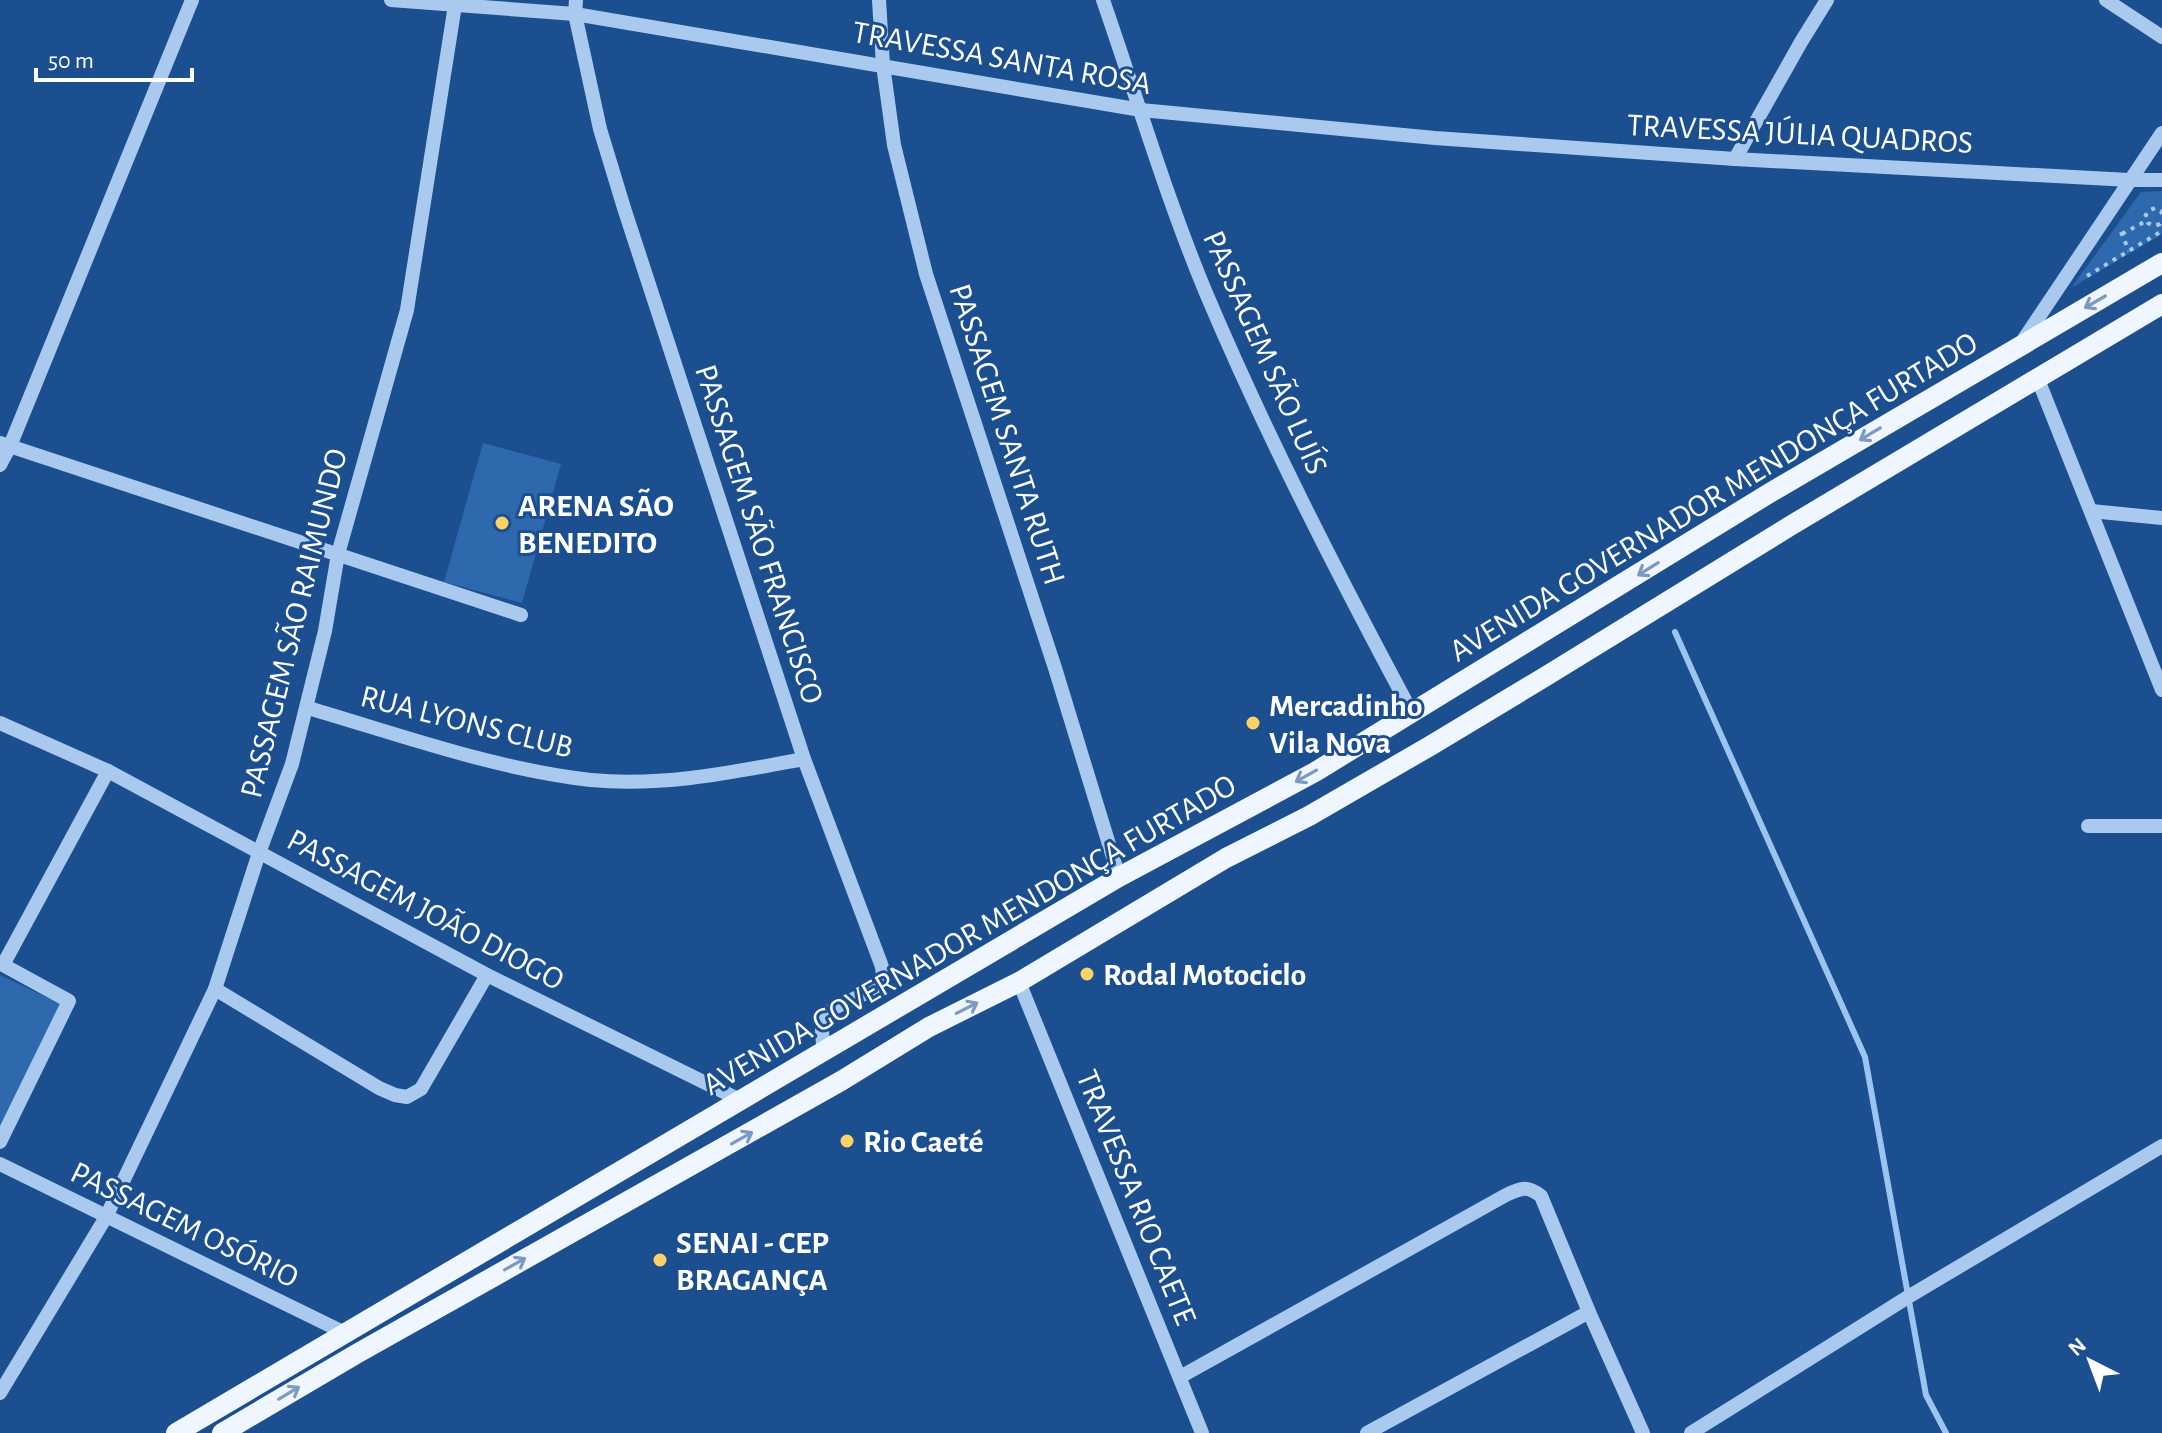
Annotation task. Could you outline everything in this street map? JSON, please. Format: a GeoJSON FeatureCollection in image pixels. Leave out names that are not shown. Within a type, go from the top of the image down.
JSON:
{"type":"FeatureCollection","features":[{"type":"Feature","properties":{"kind":"main road","name":"AVENIDA GOVERNADOR MENDONÇA FURTADO"},"geometry":{"type":"LineString","coordinates":[[176,1433],[1119,877],[1315,772],[1768,494],[2162,263]]}},
{"type":"Feature","properties":{"kind":"main road","name":"AVENIDA GOVERNADOR MENDONÇA FURTADO"},"geometry":{"type":"LineString","coordinates":[[222,1433],[358,1353],[814,1097],[929,1027],[1019,982],[1226,858],[1309,816],[1430,746],[2162,304]]}},
{"type":"Feature","properties":{"kind":"street"},"geometry":{"type":"LineString","coordinates":[[0,465],[5,444],[192,0]]}},
{"type":"Feature","properties":{"kind":"street","name":"TRAVESSA SANTA ROSA"},"geometry":{"type":"LineString","coordinates":[[391,0],[455,5],[576,7],[1141,110],[1435,138]]}},
{"type":"Feature","properties":{"kind":"street","name":"PASSAGEM SANTA RUTH"},"geometry":{"type":"LineString","coordinates":[[879,0],[883,65],[894,145],[926,274],[1055,668],[1119,877]]}},
{"type":"Feature","properties":{"kind":"street","name":"PASSAGEM SÃO LUÍS"},"geometry":{"type":"LineString","coordinates":[[1103,0],[1165,186],[1200,278],[1330,560],[1412,713]]}},
{"type":"Feature","properties":{"kind":"street"},"geometry":{"type":"LineString","coordinates":[[1735,159],[1827,0]]}},
{"type":"Feature","properties":{"kind":"street"},"geometry":{"type":"LineString","coordinates":[[2106,0],[2162,37]]}},
{"type":"Feature","properties":{"kind":"street","name":"PASSAGEM SÃO RAIMUNDO"},"geometry":{"type":"LineString","coordinates":[[0,1393],[106,1217],[215,989],[259,853],[292,764],[325,631],[338,554],[407,310],[455,5]]}},
{"type":"Feature","properties":{"kind":"street","name":"PASSAGEM SÃO FRANCISCO"},"geometry":{"type":"LineString","coordinates":[[576,7],[600,129],[624,208],[804,759],[881,964],[881,982],[826,1015],[823,1023],[824,1051]]}},
{"type":"Feature","properties":{"kind":"street"},"geometry":{"type":"LineString","coordinates":[[2020,346],[2162,133]]}},
{"type":"Feature","properties":{"kind":"street","name":"TRAVESSA JÚLIA QUADROS"},"geometry":{"type":"LineString","coordinates":[[1435,138],[1735,159],[2162,180]]}},
{"type":"Feature","properties":{"kind":"street"},"geometry":{"type":"LineString","coordinates":[[2037,377],[2162,690]]}},
{"type":"Feature","properties":{"kind":"street"},"geometry":{"type":"LineString","coordinates":[[5,444],[521,615]]}},
{"type":"Feature","properties":{"kind":"street"},"geometry":{"type":"LineString","coordinates":[[2091,511],[2162,518]]}},
{"type":"Feature","properties":{"kind":"street","name":"RUA LYONS CLUB"},"geometry":{"type":"LineString","coordinates":[[308,708],[508,767],[593,780],[689,779],[804,759]]}},
{"type":"Feature","properties":{"kind":"street","name":"PASSAGEM JOÃO DIOGO"},"geometry":{"type":"LineString","coordinates":[[0,723],[108,771],[487,975],[740,1100]]}},
{"type":"Feature","properties":{"kind":"street"},"geometry":{"type":"LineString","coordinates":[[0,1142],[69,1001],[3,965],[108,771]]}},
{"type":"Feature","properties":{"kind":"street"},"geometry":{"type":"LineString","coordinates":[[2088,826],[2162,826]]}},
{"type":"Feature","properties":{"kind":"street"},"geometry":{"type":"LineString","coordinates":[[215,989],[379,1088],[407,1097],[421,1089],[487,975]]}},
{"type":"Feature","properties":{"kind":"street","name":"TRAVESSA RIO CAETE"},"geometry":{"type":"LineString","coordinates":[[1019,982],[1202,1433]]}},
{"type":"Feature","properties":{"kind":"street"},"geometry":{"type":"LineString","coordinates":[[1691,1433],[1908,1297],[2162,1147]]}},
{"type":"Feature","properties":{"kind":"street","name":"PASSAGEM OSÓRIO"},"geometry":{"type":"LineString","coordinates":[[0,1164],[345,1333]]}},
{"type":"Feature","properties":{"kind":"street"},"geometry":{"type":"LineString","coordinates":[[1180,1377],[1522,1187],[1528,1187],[1541,1196],[1643,1433]]}},
{"type":"Feature","properties":{"kind":"street"},"geometry":{"type":"LineString","coordinates":[[1367,1433],[1589,1312]]}},
{"type":"Feature","properties":{"kind":"path"},"geometry":{"type":"LineString","coordinates":[[2146,202],[2149,210]]}},
{"type":"Feature","properties":{"kind":"path"},"geometry":{"type":"LineString","coordinates":[[2146,221],[2149,210],[2155,208],[2162,215],[2157,225]]}},
{"type":"Feature","properties":{"kind":"path"},"geometry":{"type":"LineString","coordinates":[[2146,221],[2157,225]]}},
{"type":"Feature","properties":{"kind":"path"},"geometry":{"type":"LineString","coordinates":[[2122,234],[2146,221]]}},
{"type":"Feature","properties":{"kind":"path"},"geometry":{"type":"LineString","coordinates":[[2078,281],[2161,232],[2157,225]]}},
{"type":"Feature","properties":{"kind":"path"},"geometry":{"type":"LineString","coordinates":[[2118,226],[2129,251]]}},
{"type":"Feature","properties":{"kind":"shaded area"},"geometry":{"type":"Polygon","coordinates":[[[2162,191],[2162,234],[2071,288],[2141,192],[2162,191]]]}},
{"type":"Feature","properties":{"kind":"shaded area","name":"ARENA SÃO BENEDITO"},"geometry":{"type":"Polygon","coordinates":[[[483,443],[561,464],[522,603],[444,582],[483,443]]]}},
{"type":"Feature","properties":{"kind":"shaded area"},"geometry":{"type":"Polygon","coordinates":[[[0,975],[61,1004],[0,1131],[0,975]]]}},
{"type":"Feature","properties":{"kind":"waterway"},"geometry":{"type":"LineString","coordinates":[[1675,632],[1865,1057],[1926,1395],[1946,1433]]}},
{"type":"Feature","properties":{"kind":"place","name":"ARENA SÃO BENEDITO"},"geometry":{"type":"Point","coordinates":[502,523]}},
{"type":"Feature","properties":{"kind":"place","name":"Mercadinho Vila Nova"},"geometry":{"type":"Point","coordinates":[1253,723]}},
{"type":"Feature","properties":{"kind":"place","name":"Rodal Motociclo"},"geometry":{"type":"Point","coordinates":[1087,974]}},
{"type":"Feature","properties":{"kind":"place","name":"Rio Caeté"},"geometry":{"type":"Point","coordinates":[847,1141]}},
{"type":"Feature","properties":{"kind":"place","name":"SENAI - CEP BRAGANÇA"},"geometry":{"type":"Point","coordinates":[660,1260]}}]}
